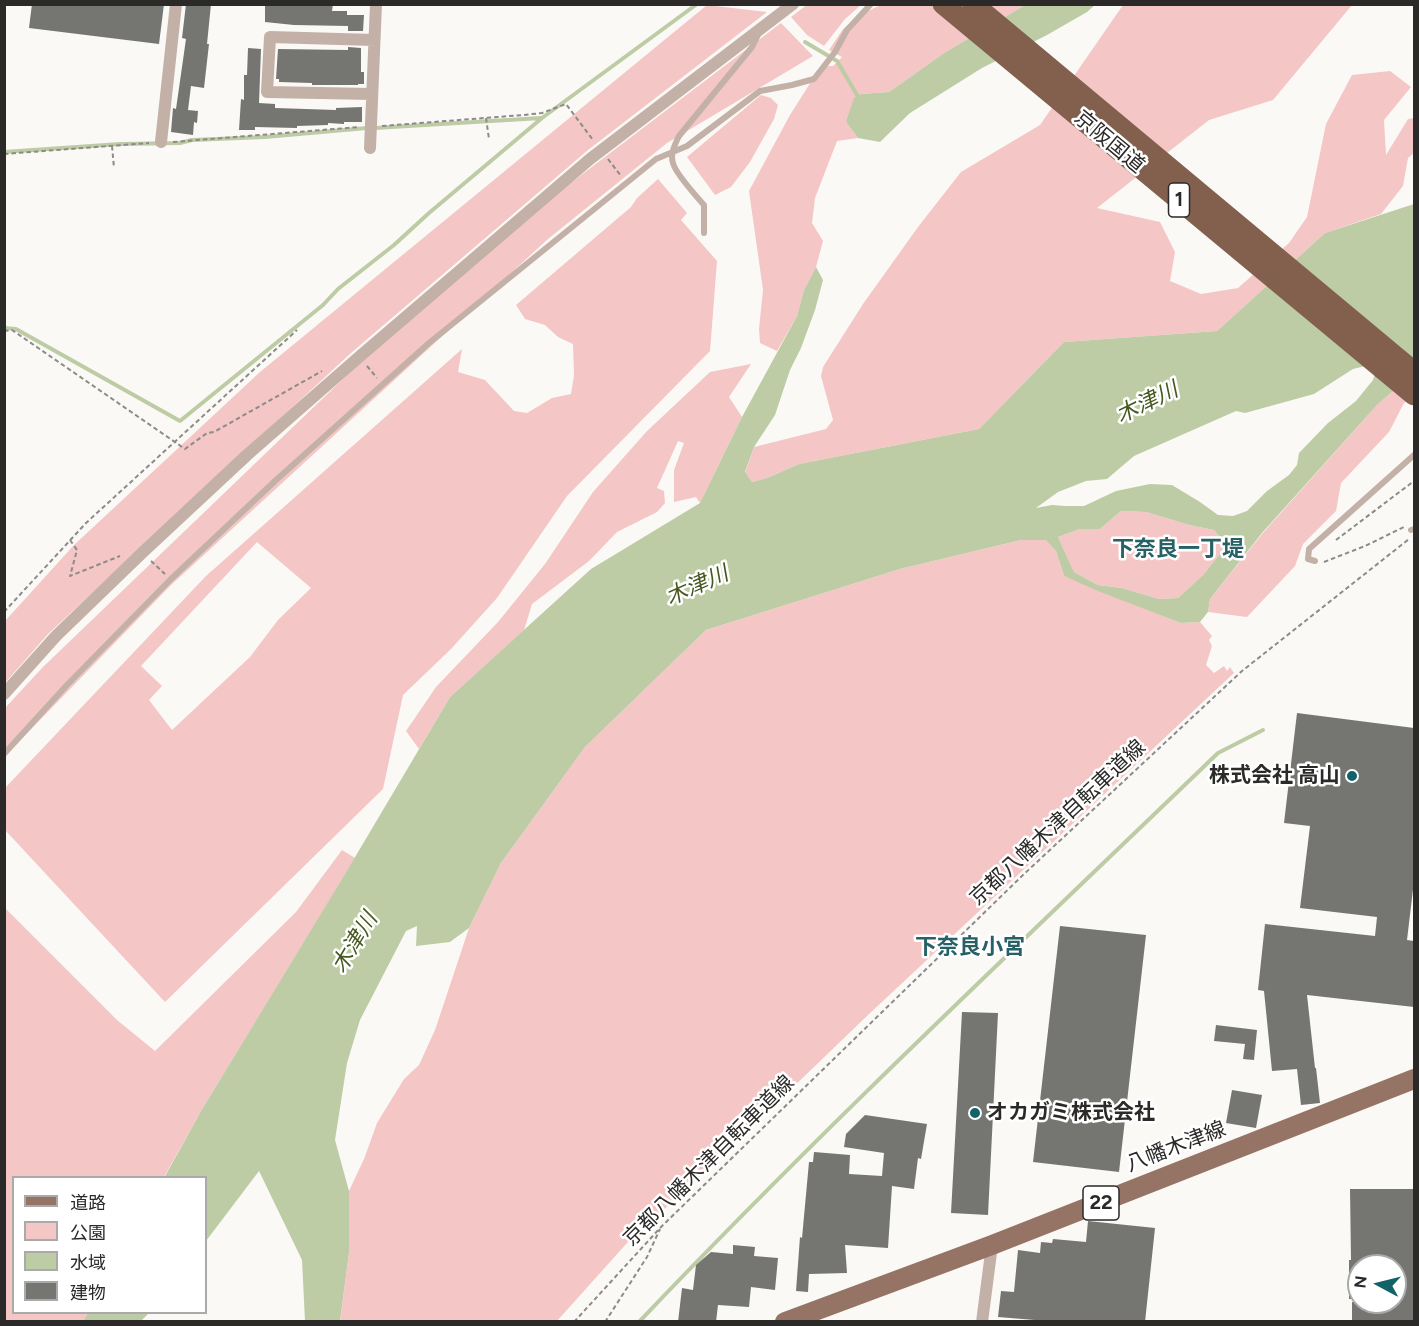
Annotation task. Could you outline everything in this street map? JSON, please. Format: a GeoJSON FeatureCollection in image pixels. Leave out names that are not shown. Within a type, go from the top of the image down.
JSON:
{"type":"FeatureCollection","features":[{"type":"Feature","properties":{"kind":"highway","name":"京阪国道"},"geometry":{"type":"LineString","coordinates":[[943,4],[1414,395]]}},
{"type":"Feature","properties":{"kind":"highway","name":"京阪国道"},"geometry":{"type":"LineString","coordinates":[[973,4],[1414,372]]}},
{"type":"Feature","properties":{"kind":"main road","name":"八幡木津線"},"geometry":{"type":"LineString","coordinates":[[785,1322],[992,1245],[1414,1079]]}},
{"type":"Feature","properties":{"kind":"street"},"geometry":{"type":"LineString","coordinates":[[162,142],[176,4]]}},
{"type":"Feature","properties":{"kind":"street"},"geometry":{"type":"LineString","coordinates":[[370,148],[376,4]]}},
{"type":"Feature","properties":{"kind":"street"},"geometry":{"type":"LineString","coordinates":[[4,694],[56,636],[247,454],[590,159],[793,4]]}},
{"type":"Feature","properties":{"kind":"street"},"geometry":{"type":"LineString","coordinates":[[372,94],[267,92],[270,37],[374,40]]}},
{"type":"Feature","properties":{"kind":"street"},"geometry":{"type":"LineString","coordinates":[[981,1322],[992,1245]]}},
{"type":"Feature","properties":{"kind":"lane"},"geometry":{"type":"LineString","coordinates":[[4,754],[66,686],[171,579],[266,489],[429,343],[656,159],[687,146],[760,91],[792,86],[814,79],[835,52],[847,30],[871,4]]}},
{"type":"Feature","properties":{"kind":"lane"},"geometry":{"type":"LineString","coordinates":[[704,233],[704,205],[673,163],[674,146],[752,47],[760,30]]}},
{"type":"Feature","properties":{"kind":"lane"},"geometry":{"type":"LineString","coordinates":[[1315,561],[1308,559],[1309,549],[1414,454]]}},
{"type":"Feature","properties":{"kind":"path"},"geometry":{"type":"LineString","coordinates":[[4,154],[486,118],[542,113],[566,104]]}},
{"type":"Feature","properties":{"kind":"path"},"geometry":{"type":"LineString","coordinates":[[486,118],[489,139]]}},
{"type":"Feature","properties":{"kind":"path"},"geometry":{"type":"LineString","coordinates":[[112,146],[114,168]]}},
{"type":"Feature","properties":{"kind":"path"},"geometry":{"type":"LineString","coordinates":[[4,331],[12,330],[185,449],[207,433],[214,432],[321,372]]}},
{"type":"Feature","properties":{"kind":"path"},"geometry":{"type":"LineString","coordinates":[[4,612],[86,523],[297,330]]}},
{"type":"Feature","properties":{"kind":"path"},"geometry":{"type":"LineString","coordinates":[[359,357],[383,384]]}},
{"type":"Feature","properties":{"kind":"path"},"geometry":{"type":"LineString","coordinates":[[1332,542],[1414,481]]}},
{"type":"Feature","properties":{"kind":"path","name":"京都八幡木津自転車道線"},"geometry":{"type":"LineString","coordinates":[[574,1322],[661,1227],[1023,875],[1242,671],[1409,539],[1413,529],[1405,526],[1326,562],[1315,561]]}},
{"type":"Feature","properties":{"kind":"path"},"geometry":{"type":"LineString","coordinates":[[70,540],[77,550],[70,576],[135,550],[142,553],[171,579]]}},
{"type":"Feature","properties":{"kind":"path"},"geometry":{"type":"LineString","coordinates":[[605,1322],[647,1257],[661,1227]]}},
{"type":"Feature","properties":{"kind":"green space"},"geometry":{"type":"Polygon","coordinates":[[[808,4],[861,5],[845,19],[824,46],[807,35],[791,17],[808,4]]]}},
{"type":"Feature","properties":{"kind":"green space"},"geometry":{"type":"Polygon","coordinates":[[[883,4],[1025,5],[944,53],[889,92],[861,94],[846,122],[858,138],[837,141],[815,198],[812,223],[823,241],[816,267],[804,290],[797,316],[777,351],[760,343],[763,290],[749,191],[790,115],[821,66],[833,66],[842,57],[829,50],[843,29],[868,11],[883,4]]]}},
{"type":"Feature","properties":{"kind":"green space"},"geometry":{"type":"Polygon","coordinates":[[[707,5],[767,12],[588,150],[351,353],[48,634],[5,683],[5,621],[74,545],[260,372],[707,5]]]}},
{"type":"Feature","properties":{"kind":"green space"},"geometry":{"type":"Polygon","coordinates":[[[1123,5],[1352,5],[1273,100],[1209,120],[1097,208],[1160,222],[1175,252],[1170,281],[1201,294],[1238,288],[1289,243],[1307,217],[1326,124],[1352,75],[1390,71],[1411,87],[1384,120],[1386,155],[1408,119],[1414,118],[1414,153],[1408,158],[1403,186],[1381,214],[1325,233],[1217,331],[1064,342],[979,429],[799,464],[752,482],[745,473],[754,447],[826,429],[833,420],[821,376],[823,367],[863,304],[961,172],[1040,125],[1123,5]]]}},
{"type":"Feature","properties":{"kind":"green space"},"geometry":{"type":"Polygon","coordinates":[[[781,23],[813,56],[667,143],[548,239],[170,586],[5,756],[5,708],[43,667],[368,355],[505,233],[781,23]]]}},
{"type":"Feature","properties":{"kind":"green space"},"geometry":{"type":"Polygon","coordinates":[[[761,95],[771,98],[778,105],[774,119],[750,162],[731,187],[715,195],[687,157],[761,95]]]}},
{"type":"Feature","properties":{"kind":"green space"},"geometry":{"type":"Polygon","coordinates":[[[658,179],[687,213],[681,220],[717,261],[710,351],[567,496],[497,598],[451,649],[403,695],[383,789],[165,1002],[5,830],[5,788],[206,576],[462,349],[458,372],[485,380],[514,411],[527,413],[552,398],[571,394],[574,375],[573,344],[558,337],[545,325],[525,319],[516,305],[631,207],[637,198],[658,179]],[[257,542],[141,666],[162,686],[149,700],[172,730],[250,657],[278,620],[311,588],[257,542]]]}},
{"type":"Feature","properties":{"kind":"green space"},"geometry":{"type":"Polygon","coordinates":[[[751,364],[729,397],[742,417],[700,503],[696,497],[674,502],[674,470],[684,443],[678,441],[657,488],[664,491],[665,503],[657,512],[617,532],[589,561],[532,604],[524,630],[450,697],[419,749],[406,731],[436,687],[498,622],[545,564],[593,492],[647,431],[710,372],[751,364]]]}},
{"type":"Feature","properties":{"kind":"green space"},"geometry":{"type":"Polygon","coordinates":[[[1414,373],[1414,396],[1404,403],[1389,432],[1341,483],[1336,511],[1303,544],[1295,566],[1247,617],[1208,612],[1210,599],[1262,534],[1377,405],[1414,373]]]}},
{"type":"Feature","properties":{"kind":"green space"},"geometry":{"type":"Polygon","coordinates":[[[1121,511],[1146,512],[1214,530],[1227,545],[1203,575],[1178,598],[1159,599],[1122,588],[1098,585],[1074,572],[1058,537],[1080,529],[1100,529],[1121,511]]]}},
{"type":"Feature","properties":{"kind":"green space"},"geometry":{"type":"Polygon","coordinates":[[[1046,539],[1056,551],[1064,576],[1181,623],[1200,622],[1212,636],[1209,640],[1212,646],[1206,665],[1214,673],[1224,666],[1227,671],[1230,667],[1234,673],[868,1015],[682,1194],[636,1233],[557,1321],[340,1322],[349,1253],[349,1191],[377,1123],[404,1079],[419,1065],[435,1030],[469,928],[501,863],[585,747],[706,630],[900,569],[1021,540],[1046,539]]]}},
{"type":"Feature","properties":{"kind":"green space"},"geometry":{"type":"Polygon","coordinates":[[[342,850],[355,858],[201,1111],[165,1176],[12,1176],[12,1314],[87,1314],[83,1321],[5,1321],[4,907],[117,1020],[155,1051],[296,912],[342,850]]]}},
{"type":"Feature","properties":{"kind":"water"},"geometry":{"type":"Polygon","coordinates":[[[1025,5],[1095,5],[1047,35],[982,68],[910,113],[880,142],[858,138],[846,122],[854,98],[861,94],[889,92],[944,53],[1025,5]]]}},
{"type":"Feature","properties":{"kind":"water","name":"木津川"},"geometry":{"type":"Polygon","coordinates":[[[1414,204],[1414,373],[1377,405],[1262,533],[1210,599],[1208,612],[1200,622],[1181,623],[1064,576],[1056,551],[1046,540],[1021,540],[900,569],[706,630],[585,747],[501,863],[469,928],[450,942],[416,946],[417,926],[406,931],[360,1020],[347,1063],[335,1140],[349,1191],[349,1253],[340,1321],[305,1321],[302,1260],[259,1171],[207,1240],[207,1176],[165,1176],[201,1111],[450,697],[591,569],[700,503],[742,417],[797,316],[804,290],[816,267],[823,280],[815,310],[790,370],[775,415],[754,447],[745,472],[752,482],[799,464],[979,429],[1064,342],[1217,331],[1325,233],[1414,204]],[[1378,363],[1353,369],[1314,394],[1245,413],[1236,411],[1134,456],[1107,479],[1086,481],[1058,492],[1036,508],[1052,505],[1084,506],[1116,491],[1150,484],[1172,485],[1218,515],[1233,516],[1247,511],[1267,491],[1289,475],[1297,465],[1299,453],[1328,423],[1356,401],[1373,380],[1378,363]],[[1121,511],[1100,529],[1080,529],[1058,537],[1074,572],[1098,585],[1122,588],[1159,599],[1178,598],[1203,575],[1227,545],[1214,530],[1146,512],[1121,511]]]}},
{"type":"Feature","properties":{"kind":"water"},"geometry":{"type":"Polygon","coordinates":[[[87,1314],[148,1314],[141,1321],[83,1321],[87,1314]]]}},
{"type":"Feature","properties":{"kind":"building"},"geometry":{"type":"Polygon","coordinates":[[[32,4],[164,4],[159,44],[29,28],[32,4]]]}},
{"type":"Feature","properties":{"kind":"building"},"geometry":{"type":"Polygon","coordinates":[[[186,4],[211,4],[204,88],[191,86],[188,110],[198,111],[193,135],[171,132],[173,108],[176,109],[186,39],[182,38],[186,4]]]}},
{"type":"Feature","properties":{"kind":"building"},"geometry":{"type":"Polygon","coordinates":[[[265,4],[333,4],[332,11],[347,11],[347,15],[364,15],[363,31],[348,31],[348,26],[265,22],[265,4]]]}},
{"type":"Feature","properties":{"kind":"building"},"geometry":{"type":"Polygon","coordinates":[[[348,47],[361,48],[361,72],[364,72],[364,84],[312,85],[312,83],[279,82],[279,79],[276,79],[278,49],[348,50],[348,47]]]}},
{"type":"Feature","properties":{"kind":"building"},"geometry":{"type":"Polygon","coordinates":[[[248,48],[261,49],[259,103],[275,104],[275,108],[336,110],[336,108],[362,107],[362,122],[328,123],[328,125],[297,126],[297,128],[255,127],[255,130],[239,130],[241,99],[244,100],[244,75],[247,75],[248,48]]]}},
{"type":"Feature","properties":{"kind":"building"},"geometry":{"type":"Polygon","coordinates":[[[1297,713],[1414,728],[1414,881],[1407,940],[1414,941],[1414,1007],[1307,995],[1320,1103],[1301,1105],[1297,1069],[1272,1071],[1264,991],[1258,990],[1265,924],[1375,936],[1377,917],[1300,908],[1310,826],[1284,823],[1297,713]]]}},
{"type":"Feature","properties":{"kind":"building"},"geometry":{"type":"Polygon","coordinates":[[[1060,926],[1146,935],[1119,1172],[1033,1162],[1060,926]]]}},
{"type":"Feature","properties":{"kind":"building","name":"オカガミ株式会社"},"geometry":{"type":"Polygon","coordinates":[[[962,1012],[998,1013],[988,1215],[951,1213],[962,1012]]]}},
{"type":"Feature","properties":{"kind":"building"},"geometry":{"type":"Polygon","coordinates":[[[1216,1025],[1257,1030],[1254,1060],[1243,1059],[1245,1044],[1214,1041],[1216,1025]]]}},
{"type":"Feature","properties":{"kind":"building"},"geometry":{"type":"Polygon","coordinates":[[[1232,1090],[1262,1095],[1256,1128],[1226,1123],[1232,1090]]]}},
{"type":"Feature","properties":{"kind":"building"},"geometry":{"type":"Polygon","coordinates":[[[865,1115],[927,1124],[921,1159],[918,1158],[914,1189],[892,1186],[888,1248],[845,1245],[847,1273],[809,1274],[808,1292],[796,1291],[809,1162],[813,1162],[814,1152],[850,1155],[849,1174],[882,1176],[884,1153],[844,1147],[846,1134],[865,1115]]]}},
{"type":"Feature","properties":{"kind":"building"},"geometry":{"type":"Polygon","coordinates":[[[1350,1189],[1414,1189],[1414,1322],[1352,1322],[1352,1314],[1407,1314],[1407,1254],[1351,1254],[1350,1189]]]}},
{"type":"Feature","properties":{"kind":"building"},"geometry":{"type":"Polygon","coordinates":[[[1088,1221],[1155,1228],[1145,1322],[1059,1322],[998,1317],[1001,1291],[1014,1292],[1018,1250],[1040,1253],[1041,1242],[1052,1243],[1053,1239],[1086,1242],[1088,1221]]]}},
{"type":"Feature","properties":{"kind":"building"},"geometry":{"type":"Polygon","coordinates":[[[733,1245],[755,1247],[754,1256],[778,1258],[775,1290],[751,1287],[749,1307],[718,1305],[716,1322],[678,1322],[682,1288],[693,1290],[696,1265],[711,1252],[733,1254],[733,1245]]]}},
{"type":"Feature","properties":{"kind":"waterway"},"geometry":{"type":"LineString","coordinates":[[4,328],[16,329],[180,421],[323,305],[338,289],[394,245],[542,118],[697,4]]}},
{"type":"Feature","properties":{"kind":"waterway"},"geometry":{"type":"LineString","coordinates":[[805,42],[837,61],[860,100]]}},
{"type":"Feature","properties":{"kind":"waterway"},"geometry":{"type":"LineString","coordinates":[[375,128],[541,118]]}},
{"type":"Feature","properties":{"kind":"waterway"},"geometry":{"type":"LineString","coordinates":[[4,152],[120,144],[180,143],[192,140],[265,137],[367,128]]}},
{"type":"Feature","properties":{"kind":"waterway"},"geometry":{"type":"LineString","coordinates":[[639,1322],[853,1105],[1218,753],[1263,730]]}},
{"type":"Feature","properties":{"kind":"place","name":"株式会社 高山"},"geometry":{"type":"Point","coordinates":[1352,776]}},
{"type":"Feature","properties":{"kind":"place","name":"オカガミ株式会社"},"geometry":{"type":"Point","coordinates":[975,1113]}},
{"type":"Feature","properties":{"kind":"district","name":"下奈良一丁堤"},"geometry":{"type":"Point","coordinates":[1178,550]}},
{"type":"Feature","properties":{"kind":"district","name":"下奈良小宮"},"geometry":{"type":"Point","coordinates":[970,948]}}]}
